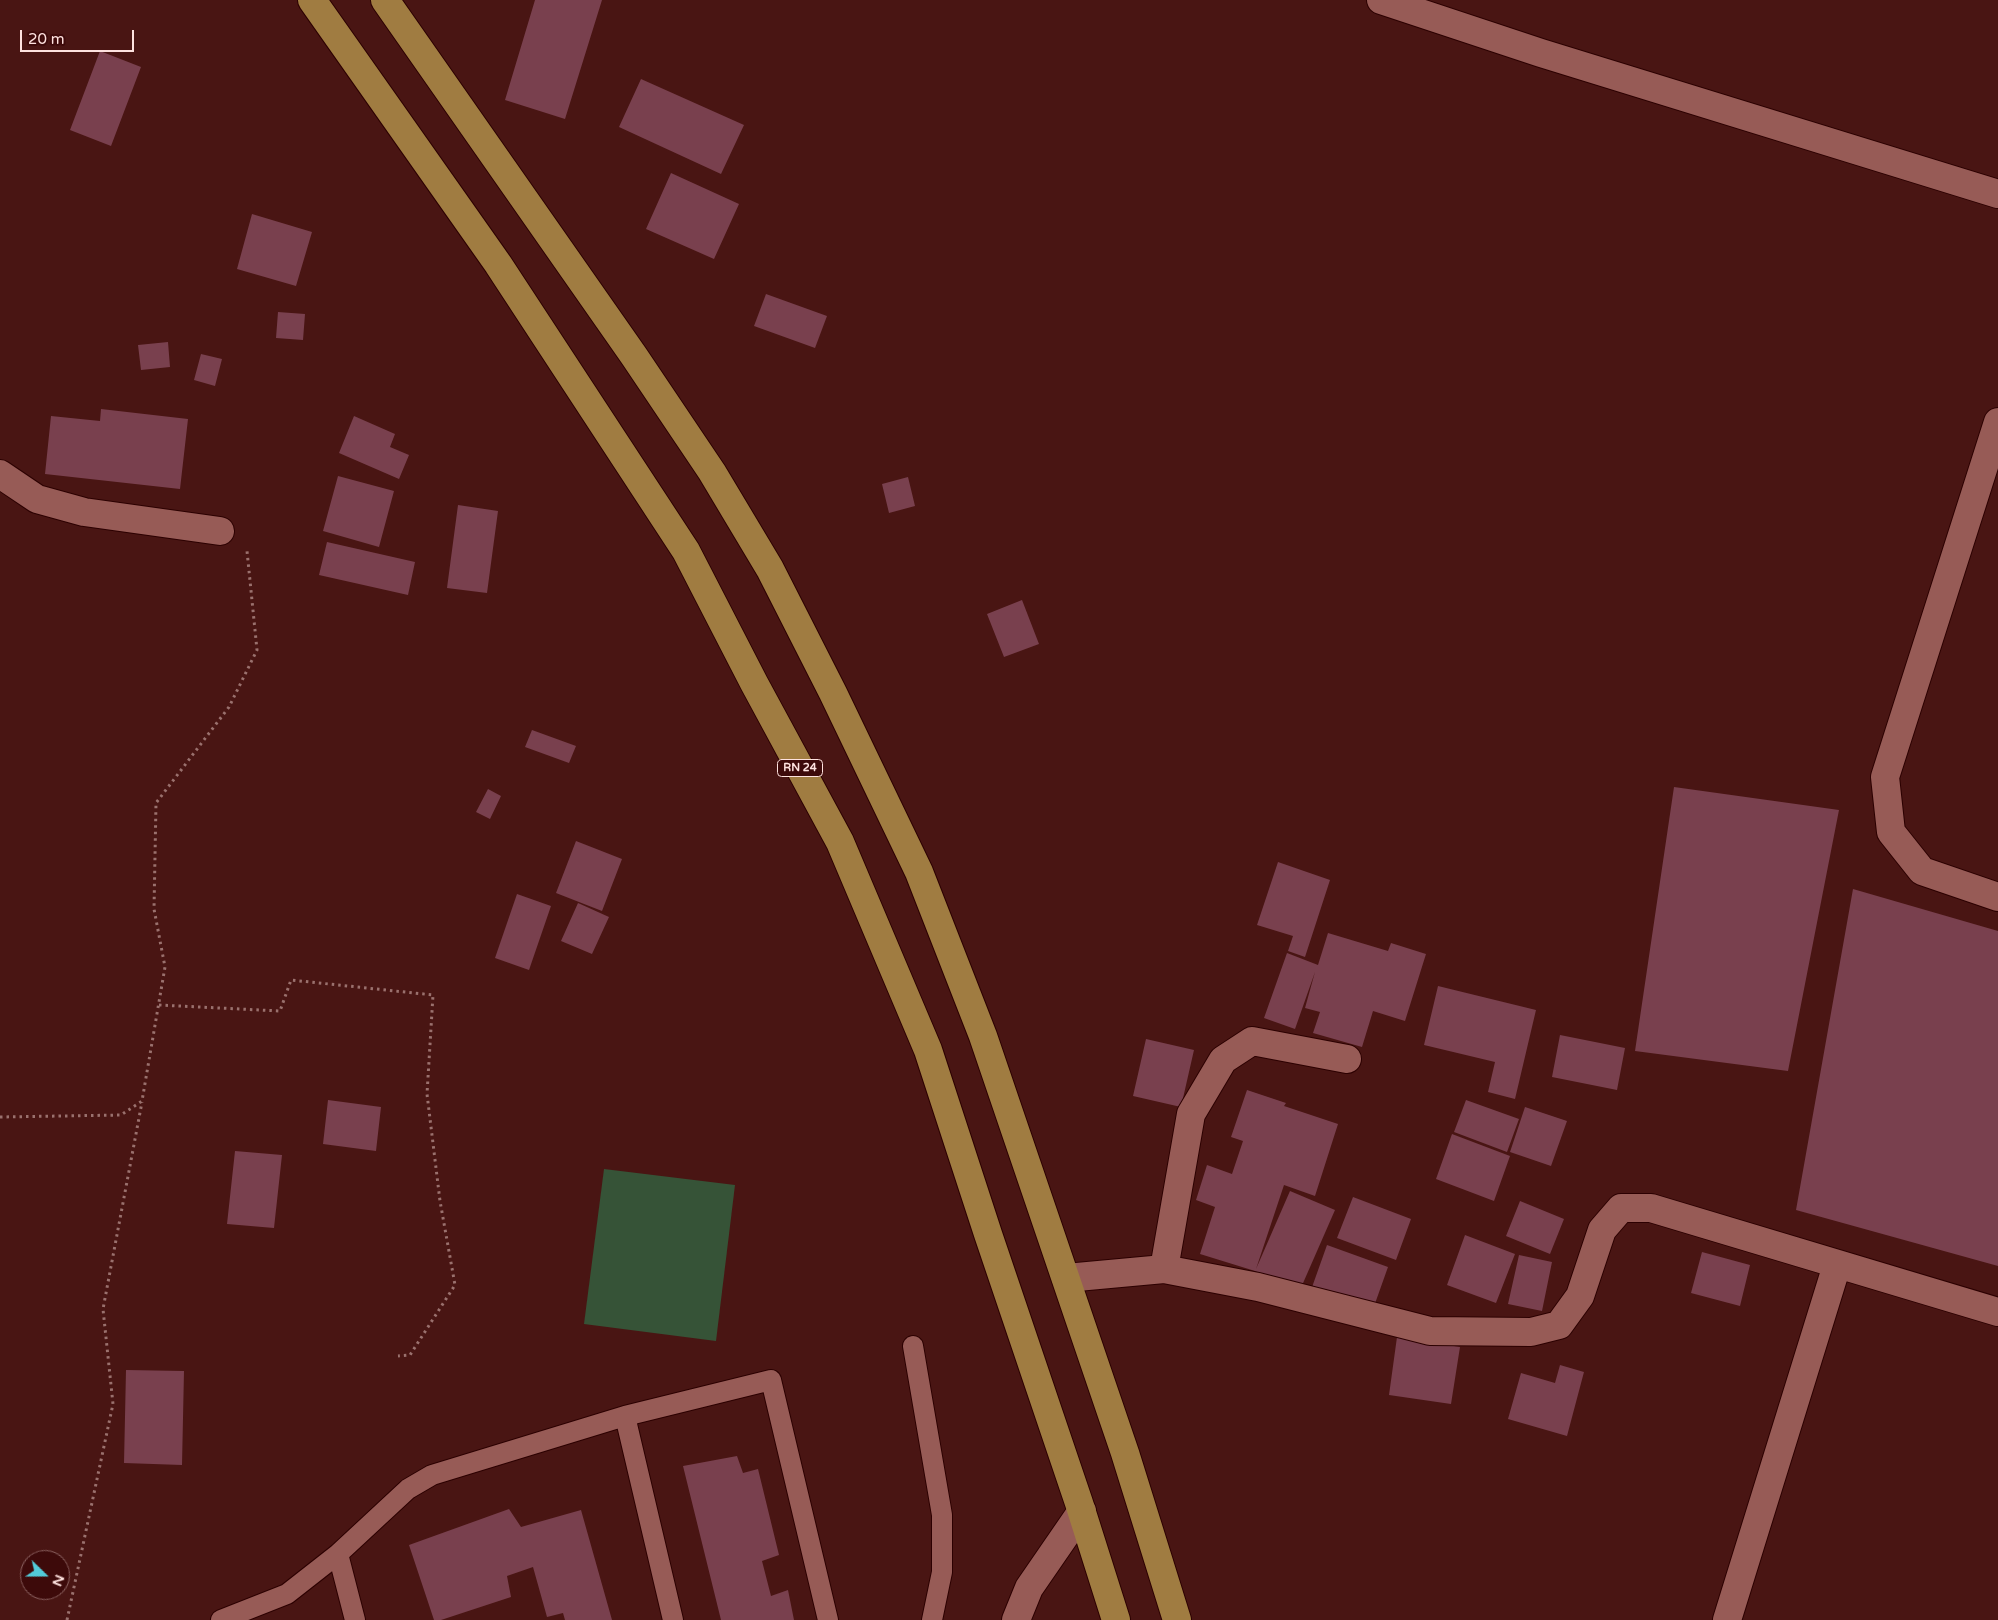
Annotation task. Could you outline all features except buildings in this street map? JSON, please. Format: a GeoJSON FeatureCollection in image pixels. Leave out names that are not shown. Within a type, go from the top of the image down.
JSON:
{"type":"FeatureCollection","features":[{"type":"Feature","properties":{"kind":"highway","name":"RN 24"},"geometry":{"type":"LineString","coordinates":[[312,0],[503,271],[686,551],[754,683],[840,842],[928,1050],[1082,1511],[1116,1620]]}},
{"type":"Feature","properties":{"kind":"highway"},"geometry":{"type":"LineString","coordinates":[[385,0],[660,394],[712,472],[770,569],[833,693],[919,872],[983,1036],[1125,1452],[1177,1620]]}},
{"type":"Feature","properties":{"kind":"street"},"geometry":{"type":"LineString","coordinates":[[1381,0],[1551,56],[1998,194]]}},
{"type":"Feature","properties":{"kind":"street"},"geometry":{"type":"LineString","coordinates":[[1998,422],[1885,777],[1891,832],[1922,871],[1998,897]]}},
{"type":"Feature","properties":{"kind":"street"},"geometry":{"type":"LineString","coordinates":[[0,474],[36,499],[84,512],[220,531]]}},
{"type":"Feature","properties":{"kind":"street"},"geometry":{"type":"LineString","coordinates":[[1164,1269],[1191,1114],[1223,1060],[1252,1042],[1347,1059]]}},
{"type":"Feature","properties":{"kind":"street"},"geometry":{"type":"LineString","coordinates":[[1066,1278],[1164,1269],[1258,1287],[1430,1332],[1531,1332],[1559,1324],[1580,1296],[1602,1230],[1621,1208],[1651,1208],[1998,1312]]}},
{"type":"Feature","properties":{"kind":"street"},"geometry":{"type":"LineString","coordinates":[[1727,1620],[1837,1264]]}},
{"type":"Feature","properties":{"kind":"street"},"geometry":{"type":"LineString","coordinates":[[1016,1620],[1029,1588],[1082,1511]]}},
{"type":"Feature","properties":{"kind":"lane"},"geometry":{"type":"LineString","coordinates":[[913,1346],[942,1515],[942,1572],[932,1620]]}},
{"type":"Feature","properties":{"kind":"lane"},"geometry":{"type":"LineString","coordinates":[[221,1620],[287,1594],[338,1554],[408,1489],[432,1475],[625,1416],[771,1380],[828,1620]]}},
{"type":"Feature","properties":{"kind":"lane"},"geometry":{"type":"LineString","coordinates":[[625,1416],[673,1620]]}},
{"type":"Feature","properties":{"kind":"lane"},"geometry":{"type":"LineString","coordinates":[[338,1554],[355,1620]]}},
{"type":"Feature","properties":{"kind":"path"},"geometry":{"type":"LineString","coordinates":[[67,1620],[112,1404],[103,1309],[165,966],[154,909],[156,804],[230,707],[257,650],[246,546],[220,531]]}},
{"type":"Feature","properties":{"kind":"path"},"geometry":{"type":"LineString","coordinates":[[159,1005],[280,1011],[291,980],[433,995],[427,1094],[440,1201],[455,1285],[410,1355],[398,1356]]}},
{"type":"Feature","properties":{"kind":"path"},"geometry":{"type":"LineString","coordinates":[[0,1117],[120,1115],[142,1101]]}},
{"type":"Feature","properties":{"kind":"green space"},"geometry":{"type":"Polygon","coordinates":[[[604,1169],[735,1185],[716,1341],[584,1324],[604,1169]]]}}]}
